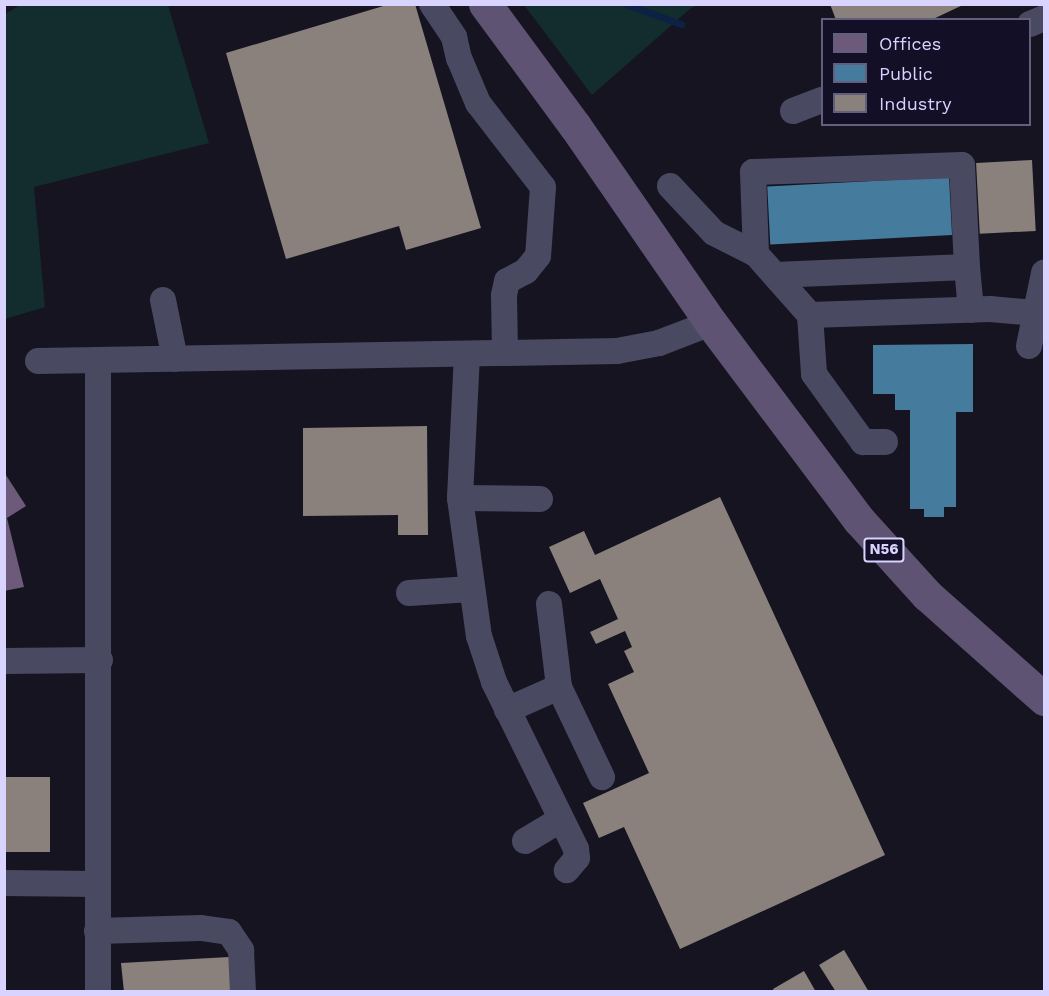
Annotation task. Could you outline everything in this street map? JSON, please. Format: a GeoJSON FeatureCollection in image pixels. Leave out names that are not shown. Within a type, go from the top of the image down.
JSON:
{"type":"FeatureCollection","features":[{"type":"Feature","properties":{"kind":"main road","name":"N56"},"geometry":{"type":"LineString","coordinates":[[485,4],[575,126],[711,323],[859,520],[896,563],[980,644],[1044,699]]}},
{"type":"Feature","properties":{"kind":"street"},"geometry":{"type":"LineString","coordinates":[[432,4],[454,38],[459,58],[478,103],[543,187],[538,256],[526,271],[507,281],[504,295],[505,353]]}},
{"type":"Feature","properties":{"kind":"street"},"geometry":{"type":"LineString","coordinates":[[793,111],[821,100]]}},
{"type":"Feature","properties":{"kind":"street"},"geometry":{"type":"LineString","coordinates":[[756,254],[753,172],[962,165],[970,310]]}},
{"type":"Feature","properties":{"kind":"street"},"geometry":{"type":"LineString","coordinates":[[670,186],[714,233],[756,254],[810,315],[814,374],[863,442],[885,442]]}},
{"type":"Feature","properties":{"kind":"street"},"geometry":{"type":"LineString","coordinates":[[775,275],[967,267]]}},
{"type":"Feature","properties":{"kind":"street"},"geometry":{"type":"LineString","coordinates":[[1029,346],[1044,273]]}},
{"type":"Feature","properties":{"kind":"street"},"geometry":{"type":"LineString","coordinates":[[162,300],[175,359]]}},
{"type":"Feature","properties":{"kind":"street"},"geometry":{"type":"LineString","coordinates":[[810,315],[970,310],[1035,312]]}},
{"type":"Feature","properties":{"kind":"street"},"geometry":{"type":"LineString","coordinates":[[38,361],[617,351],[659,343],[711,323]]}},
{"type":"Feature","properties":{"kind":"street"},"geometry":{"type":"LineString","coordinates":[[467,354],[460,498],[479,636],[494,682],[576,849],[578,858],[567,870]]}},
{"type":"Feature","properties":{"kind":"street"},"geometry":{"type":"LineString","coordinates":[[98,361],[100,660],[98,992]]}},
{"type":"Feature","properties":{"kind":"street"},"geometry":{"type":"LineString","coordinates":[[460,498],[540,499]]}},
{"type":"Feature","properties":{"kind":"street"},"geometry":{"type":"LineString","coordinates":[[409,593],[471,589]]}},
{"type":"Feature","properties":{"kind":"street"},"geometry":{"type":"LineString","coordinates":[[549,604],[560,687],[602,777]]}},
{"type":"Feature","properties":{"kind":"street"},"geometry":{"type":"LineString","coordinates":[[4,661],[100,660]]}},
{"type":"Feature","properties":{"kind":"street"},"geometry":{"type":"LineString","coordinates":[[507,710],[560,687]]}},
{"type":"Feature","properties":{"kind":"street"},"geometry":{"type":"LineString","coordinates":[[525,841],[560,820]]}},
{"type":"Feature","properties":{"kind":"street"},"geometry":{"type":"LineString","coordinates":[[4,883],[97,884]]}},
{"type":"Feature","properties":{"kind":"street"},"geometry":{"type":"LineString","coordinates":[[97,931],[201,928],[229,932],[241,950],[243,992]]}},
{"type":"Feature","properties":{"kind":"green space"},"geometry":{"type":"Polygon","coordinates":[[[22,4],[168,5],[209,143],[34,187],[45,307],[5,319],[5,14],[22,4]]]}},
{"type":"Feature","properties":{"kind":"green space"},"geometry":{"type":"Polygon","coordinates":[[[524,5],[699,5],[691,8],[592,95],[524,5]]]}},
{"type":"Feature","properties":{"kind":"building: Offices"},"geometry":{"type":"Polygon","coordinates":[[[4,472],[26,506],[7,518],[24,587],[4,591],[4,472]]]}},
{"type":"Feature","properties":{"kind":"building: Public"},"geometry":{"type":"Polygon","coordinates":[[[949,177],[952,235],[770,244],[767,187],[949,177]]]}},
{"type":"Feature","properties":{"kind":"building: Public"},"geometry":{"type":"Polygon","coordinates":[[[973,344],[973,412],[956,412],[956,507],[944,507],[944,517],[924,517],[924,509],[910,509],[910,410],[895,410],[895,394],[873,394],[873,345],[973,344]]]}},
{"type":"Feature","properties":{"kind":"building: Industry"},"geometry":{"type":"Polygon","coordinates":[[[390,4],[415,4],[481,228],[406,250],[399,226],[286,259],[226,53],[390,4]]]}},
{"type":"Feature","properties":{"kind":"building: Industry"},"geometry":{"type":"Polygon","coordinates":[[[830,4],[965,4],[935,18],[835,18],[830,4]]]}},
{"type":"Feature","properties":{"kind":"building: Industry"},"geometry":{"type":"Polygon","coordinates":[[[1032,160],[1036,231],[980,234],[976,163],[1032,160]]]}},
{"type":"Feature","properties":{"kind":"building: Industry"},"geometry":{"type":"Polygon","coordinates":[[[427,426],[428,535],[398,535],[398,515],[303,516],[303,428],[427,426]]]}},
{"type":"Feature","properties":{"kind":"building: Industry"},"geometry":{"type":"Polygon","coordinates":[[[720,497],[885,855],[680,949],[624,827],[599,838],[583,803],[649,773],[608,684],[634,672],[624,651],[632,647],[625,631],[596,644],[590,632],[618,619],[600,579],[570,593],[549,547],[584,531],[595,555],[720,497]]]}},
{"type":"Feature","properties":{"kind":"building: Industry"},"geometry":{"type":"Polygon","coordinates":[[[5,777],[50,777],[50,852],[5,852],[5,777]]]}},
{"type":"Feature","properties":{"kind":"building: Industry"},"geometry":{"type":"Polygon","coordinates":[[[844,950],[869,992],[836,992],[819,965],[844,950]]]}},
{"type":"Feature","properties":{"kind":"building: Industry"},"geometry":{"type":"Polygon","coordinates":[[[229,957],[232,992],[124,992],[121,963],[229,957]]]}},
{"type":"Feature","properties":{"kind":"building: Industry"},"geometry":{"type":"Polygon","coordinates":[[[804,971],[816,992],[774,992],[773,989],[804,971]]]}},
{"type":"Feature","properties":{"kind":"waterway"},"geometry":{"type":"LineString","coordinates":[[626,4],[681,24]]}}]}
